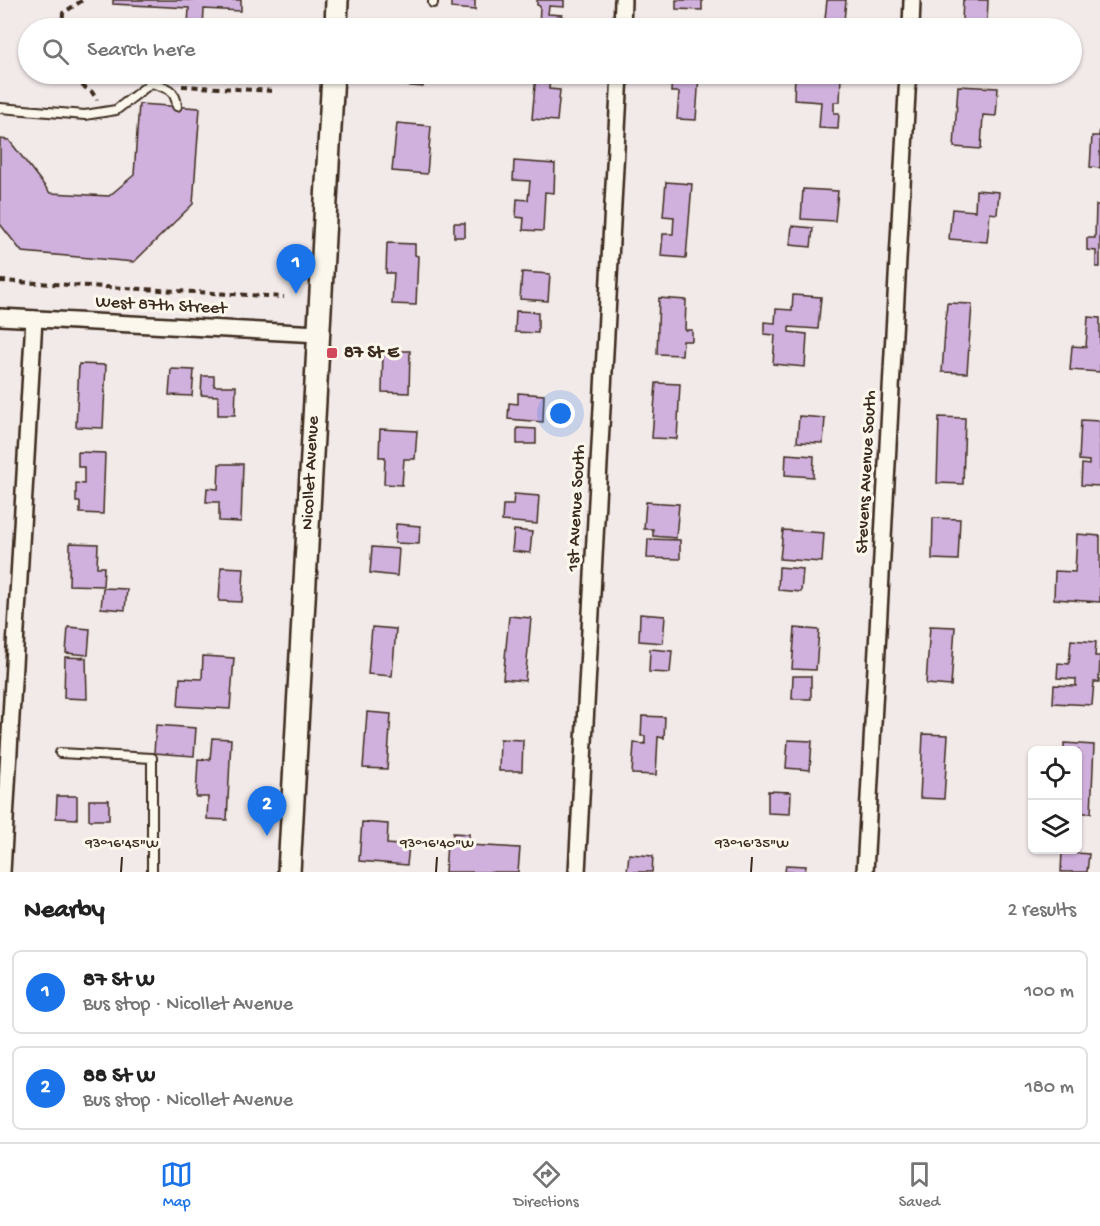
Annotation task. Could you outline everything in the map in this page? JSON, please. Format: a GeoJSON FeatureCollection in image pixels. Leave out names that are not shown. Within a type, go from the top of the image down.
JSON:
{"type":"FeatureCollection","features":[{"type":"Feature","properties":{"kind":"main road"},"geometry":{"type":"LineString","coordinates":[[336,18],[337,0]]}},
{"type":"Feature","properties":{"kind":"main road","name":"Nicollet Avenue"},"geometry":{"type":"LineString","coordinates":[[289,872],[332,84]]}},
{"type":"Feature","properties":{"kind":"street"},"geometry":{"type":"LineString","coordinates":[[623,18],[624,0]]}},
{"type":"Feature","properties":{"kind":"street"},"geometry":{"type":"LineString","coordinates":[[911,18],[912,0]]}},
{"type":"Feature","properties":{"kind":"street","name":"1st Avenue South"},"geometry":{"type":"LineString","coordinates":[[577,872],[619,84]]}},
{"type":"Feature","properties":{"kind":"street","name":"Stevens Avenue South"},"geometry":{"type":"LineString","coordinates":[[865,872],[907,84]]}},
{"type":"Feature","properties":{"kind":"street","name":"West 87th Street"},"geometry":{"type":"LineString","coordinates":[[0,317],[319,334]]}},
{"type":"Feature","properties":{"kind":"street"},"geometry":{"type":"LineString","coordinates":[[3,872],[34,319]]}},
{"type":"Feature","properties":{"kind":"lane"},"geometry":{"type":"LineString","coordinates":[[0,108],[85,115],[116,110],[150,84]]}},
{"type":"Feature","properties":{"kind":"lane"},"geometry":{"type":"LineString","coordinates":[[155,84],[168,87],[176,98],[177,106]]}},
{"type":"Feature","properties":{"kind":"lane"},"geometry":{"type":"LineString","coordinates":[[60,753],[152,758],[152,872]]}},
{"type":"Feature","properties":{"kind":"path"},"geometry":{"type":"LineString","coordinates":[[63,18],[63,13],[83,0]]}},
{"type":"Feature","properties":{"kind":"path"},"geometry":{"type":"LineString","coordinates":[[80,84],[92,92],[95,100],[99,100]]}},
{"type":"Feature","properties":{"kind":"path"},"geometry":{"type":"LineString","coordinates":[[178,86],[274,91]]}},
{"type":"Feature","properties":{"kind":"path"},"geometry":{"type":"LineString","coordinates":[[0,281],[284,297]]}},
{"type":"Feature","properties":{"kind":"building"},"geometry":{"type":"Polygon","coordinates":[[[113,0],[241,0],[241,11],[204,9],[204,18],[188,18],[189,8],[113,4],[113,0]]]}},
{"type":"Feature","properties":{"kind":"building"},"geometry":{"type":"Polygon","coordinates":[[[451,0],[475,0],[475,10],[451,8],[451,0]]]}},
{"type":"Feature","properties":{"kind":"building"},"geometry":{"type":"Polygon","coordinates":[[[537,0],[564,0],[564,7],[549,6],[548,14],[562,15],[562,18],[539,18],[540,6],[537,5],[537,0]]]}},
{"type":"Feature","properties":{"kind":"building"},"geometry":{"type":"Polygon","coordinates":[[[676,0],[702,0],[702,10],[676,9],[676,0]]]}},
{"type":"Feature","properties":{"kind":"building"},"geometry":{"type":"Polygon","coordinates":[[[827,0],[846,0],[844,18],[825,18],[827,0]]]}},
{"type":"Feature","properties":{"kind":"building"},"geometry":{"type":"Polygon","coordinates":[[[963,0],[988,0],[987,18],[962,18],[963,0]]]}},
{"type":"Feature","properties":{"kind":"building"},"geometry":{"type":"Polygon","coordinates":[[[401,84],[423,84],[423,87],[401,84]]]}},
{"type":"Feature","properties":{"kind":"building"},"geometry":{"type":"Polygon","coordinates":[[[535,84],[549,84],[549,89],[560,90],[557,121],[532,119],[535,84]]]}},
{"type":"Feature","properties":{"kind":"building"},"geometry":{"type":"Polygon","coordinates":[[[671,84],[698,84],[696,120],[677,119],[679,92],[671,92],[671,84]]]}},
{"type":"Feature","properties":{"kind":"building"},"geometry":{"type":"Polygon","coordinates":[[[795,84],[841,84],[840,102],[834,102],[834,113],[839,113],[838,129],[819,128],[821,102],[794,100],[795,84]]]}},
{"type":"Feature","properties":{"kind":"building"},"geometry":{"type":"Polygon","coordinates":[[[958,86],[998,88],[996,116],[983,115],[981,149],[954,147],[958,86]]]}},
{"type":"Feature","properties":{"kind":"building"},"geometry":{"type":"Polygon","coordinates":[[[139,104],[200,108],[193,204],[134,262],[22,252],[0,224],[0,139],[9,140],[50,193],[109,196],[134,175],[139,104]]]}},
{"type":"Feature","properties":{"kind":"building"},"geometry":{"type":"Polygon","coordinates":[[[397,123],[431,126],[427,174],[392,171],[397,123]]]}},
{"type":"Feature","properties":{"kind":"building"},"geometry":{"type":"Polygon","coordinates":[[[1100,127],[1100,168],[1090,167],[1092,136],[1099,136],[1100,127]]]}},
{"type":"Feature","properties":{"kind":"building"},"geometry":{"type":"Polygon","coordinates":[[[514,161],[555,164],[554,193],[545,192],[543,231],[523,230],[524,218],[516,217],[517,199],[528,200],[530,181],[513,180],[514,161]]]}},
{"type":"Feature","properties":{"kind":"building"},"geometry":{"type":"Polygon","coordinates":[[[666,182],[692,184],[686,258],[661,256],[663,234],[673,234],[674,217],[663,216],[666,182]]]}},
{"type":"Feature","properties":{"kind":"building"},"geometry":{"type":"Polygon","coordinates":[[[803,189],[838,191],[835,221],[801,219],[803,189]]]}},
{"type":"Feature","properties":{"kind":"building"},"geometry":{"type":"Polygon","coordinates":[[[976,190],[999,192],[997,214],[990,213],[987,242],[949,239],[952,209],[975,211],[976,190]]]}},
{"type":"Feature","properties":{"kind":"building"},"geometry":{"type":"Polygon","coordinates":[[[1096,205],[1100,205],[1100,267],[1096,267],[1096,251],[1087,250],[1087,238],[1095,238],[1096,205]]]}},
{"type":"Feature","properties":{"kind":"building"},"geometry":{"type":"Polygon","coordinates":[[[454,223],[465,223],[465,237],[454,237],[454,223]]]}},
{"type":"Feature","properties":{"kind":"building"},"geometry":{"type":"Polygon","coordinates":[[[792,226],[813,228],[811,247],[790,245],[792,226]]]}},
{"type":"Feature","properties":{"kind":"building"},"geometry":{"type":"Polygon","coordinates":[[[387,243],[415,244],[415,255],[418,256],[416,305],[392,304],[394,273],[386,273],[387,243]]]}},
{"type":"Feature","properties":{"kind":"building"},"geometry":{"type":"Polygon","coordinates":[[[522,272],[550,274],[548,301],[520,299],[522,272]]]}},
{"type":"Feature","properties":{"kind":"building"},"geometry":{"type":"Polygon","coordinates":[[[793,295],[821,297],[818,329],[789,327],[789,332],[807,334],[805,367],[773,364],[775,335],[764,334],[764,322],[775,323],[776,309],[792,310],[793,295]]]}},
{"type":"Feature","properties":{"kind":"building"},"geometry":{"type":"Polygon","coordinates":[[[659,298],[686,300],[685,330],[692,330],[692,341],[683,341],[682,355],[657,354],[659,298]]]}},
{"type":"Feature","properties":{"kind":"building"},"geometry":{"type":"Polygon","coordinates":[[[947,303],[972,304],[967,373],[942,372],[947,303]]]}},
{"type":"Feature","properties":{"kind":"building"},"geometry":{"type":"Polygon","coordinates":[[[516,311],[538,312],[538,333],[515,332],[516,311]]]}},
{"type":"Feature","properties":{"kind":"building"},"geometry":{"type":"Polygon","coordinates":[[[1088,317],[1100,318],[1100,372],[1070,370],[1072,346],[1086,347],[1088,317]]]}},
{"type":"Feature","properties":{"kind":"building"},"geometry":{"type":"Polygon","coordinates":[[[383,351],[410,351],[409,393],[382,392],[383,351]]]}},
{"type":"Feature","properties":{"kind":"building"},"geometry":{"type":"Polygon","coordinates":[[[79,364],[106,365],[103,428],[76,427],[79,364]]]}},
{"type":"Feature","properties":{"kind":"building"},"geometry":{"type":"Polygon","coordinates":[[[171,369],[194,370],[192,396],[169,395],[171,369]]]}},
{"type":"Feature","properties":{"kind":"building"},"geometry":{"type":"Polygon","coordinates":[[[202,376],[214,376],[214,386],[236,386],[235,415],[218,415],[218,396],[201,395],[202,376]]]}},
{"type":"Feature","properties":{"kind":"building"},"geometry":{"type":"Polygon","coordinates":[[[656,383],[680,384],[677,439],[652,438],[656,383]]]}},
{"type":"Feature","properties":{"kind":"building"},"geometry":{"type":"Polygon","coordinates":[[[518,393],[544,395],[543,422],[508,419],[509,403],[518,404],[518,393]]]}},
{"type":"Feature","properties":{"kind":"building"},"geometry":{"type":"Polygon","coordinates":[[[799,416],[825,418],[823,443],[797,442],[799,416]]]}},
{"type":"Feature","properties":{"kind":"building"},"geometry":{"type":"Polygon","coordinates":[[[939,417],[965,418],[963,484],[937,483],[939,417]]]}},
{"type":"Feature","properties":{"kind":"building"},"geometry":{"type":"Polygon","coordinates":[[[1081,420],[1100,421],[1100,486],[1081,485],[1082,464],[1089,465],[1089,461],[1079,460],[1081,420]]]}},
{"type":"Feature","properties":{"kind":"building"},"geometry":{"type":"Polygon","coordinates":[[[517,428],[536,429],[536,444],[517,444],[517,428]]]}},
{"type":"Feature","properties":{"kind":"building"},"geometry":{"type":"Polygon","coordinates":[[[380,429],[417,431],[415,459],[404,459],[402,485],[384,484],[385,457],[379,457],[380,429]]]}},
{"type":"Feature","properties":{"kind":"building"},"geometry":{"type":"Polygon","coordinates":[[[78,452],[105,453],[103,514],[80,513],[80,502],[76,502],[76,483],[84,484],[84,467],[78,467],[78,452]]]}},
{"type":"Feature","properties":{"kind":"building"},"geometry":{"type":"Polygon","coordinates":[[[786,454],[814,456],[813,477],[785,475],[786,454]]]}},
{"type":"Feature","properties":{"kind":"building"},"geometry":{"type":"Polygon","coordinates":[[[219,464],[243,464],[241,522],[219,521],[219,502],[206,502],[207,488],[218,489],[219,464]]]}},
{"type":"Feature","properties":{"kind":"building"},"geometry":{"type":"Polygon","coordinates":[[[514,494],[539,496],[537,524],[502,521],[503,505],[513,505],[514,494]]]}},
{"type":"Feature","properties":{"kind":"building"},"geometry":{"type":"Polygon","coordinates":[[[646,502],[679,504],[676,538],[653,536],[653,529],[644,529],[646,502]]]}},
{"type":"Feature","properties":{"kind":"building"},"geometry":{"type":"Polygon","coordinates":[[[933,518],[960,519],[958,560],[932,559],[933,518]]]}},
{"type":"Feature","properties":{"kind":"building"},"geometry":{"type":"Polygon","coordinates":[[[396,524],[420,526],[419,544],[395,543],[396,524]]]}},
{"type":"Feature","properties":{"kind":"building"},"geometry":{"type":"Polygon","coordinates":[[[514,530],[532,532],[530,553],[512,551],[514,530]]]}},
{"type":"Feature","properties":{"kind":"building"},"geometry":{"type":"Polygon","coordinates":[[[783,530],[824,533],[822,562],[780,559],[783,530]]]}},
{"type":"Feature","properties":{"kind":"building"},"geometry":{"type":"Polygon","coordinates":[[[1077,534],[1100,536],[1100,602],[1054,599],[1055,571],[1075,572],[1077,534]]]}},
{"type":"Feature","properties":{"kind":"building"},"geometry":{"type":"Polygon","coordinates":[[[648,539],[680,540],[680,559],[647,558],[648,539]]]}},
{"type":"Feature","properties":{"kind":"building"},"geometry":{"type":"Polygon","coordinates":[[[70,543],[98,544],[97,567],[104,567],[103,586],[69,585],[70,543]]]}},
{"type":"Feature","properties":{"kind":"building"},"geometry":{"type":"Polygon","coordinates":[[[372,547],[399,549],[397,576],[370,573],[372,547]]]}},
{"type":"Feature","properties":{"kind":"building"},"geometry":{"type":"Polygon","coordinates":[[[221,567],[244,568],[242,602],[219,601],[221,567]]]}},
{"type":"Feature","properties":{"kind":"building"},"geometry":{"type":"Polygon","coordinates":[[[779,567],[803,569],[801,592],[778,590],[779,567]]]}},
{"type":"Feature","properties":{"kind":"building"},"geometry":{"type":"Polygon","coordinates":[[[103,588],[127,589],[125,610],[101,608],[103,588]]]}},
{"type":"Feature","properties":{"kind":"building"},"geometry":{"type":"Polygon","coordinates":[[[640,614],[665,616],[663,643],[639,641],[640,614]]]}},
{"type":"Feature","properties":{"kind":"building"},"geometry":{"type":"Polygon","coordinates":[[[509,616],[531,618],[525,681],[503,679],[509,616]]]}},
{"type":"Feature","properties":{"kind":"building"},"geometry":{"type":"Polygon","coordinates":[[[930,626],[955,627],[951,686],[926,684],[930,626]]]}},
{"type":"Feature","properties":{"kind":"building"},"geometry":{"type":"Polygon","coordinates":[[[68,627],[90,629],[88,655],[66,653],[68,627]]]}},
{"type":"Feature","properties":{"kind":"building"},"geometry":{"type":"Polygon","coordinates":[[[372,627],[396,629],[392,676],[368,674],[372,627]]]}},
{"type":"Feature","properties":{"kind":"building"},"geometry":{"type":"Polygon","coordinates":[[[795,628],[819,630],[816,670],[792,669],[795,628]]]}},
{"type":"Feature","properties":{"kind":"building"},"geometry":{"type":"Polygon","coordinates":[[[1071,640],[1096,642],[1095,656],[1100,656],[1099,682],[1094,682],[1092,705],[1053,703],[1054,685],[1076,686],[1076,679],[1057,678],[1058,663],[1069,664],[1071,640]]]}},
{"type":"Feature","properties":{"kind":"building"},"geometry":{"type":"Polygon","coordinates":[[[650,649],[672,651],[670,673],[649,672],[650,649]]]}},
{"type":"Feature","properties":{"kind":"building"},"geometry":{"type":"Polygon","coordinates":[[[203,656],[234,658],[230,709],[178,706],[180,678],[202,679],[203,656]]]}},
{"type":"Feature","properties":{"kind":"building"},"geometry":{"type":"Polygon","coordinates":[[[65,657],[86,658],[87,699],[64,698],[65,657]]]}},
{"type":"Feature","properties":{"kind":"building"},"geometry":{"type":"Polygon","coordinates":[[[793,676],[811,676],[811,699],[792,699],[793,676]]]}},
{"type":"Feature","properties":{"kind":"building"},"geometry":{"type":"Polygon","coordinates":[[[367,712],[391,714],[387,769],[363,768],[367,712]]]}},
{"type":"Feature","properties":{"kind":"building"},"geometry":{"type":"Polygon","coordinates":[[[642,716],[665,717],[664,738],[658,737],[656,775],[632,774],[634,743],[645,744],[645,736],[641,736],[642,716]]]}},
{"type":"Feature","properties":{"kind":"building"},"geometry":{"type":"Polygon","coordinates":[[[156,725],[196,728],[194,756],[154,753],[156,725]]]}},
{"type":"Feature","properties":{"kind":"building"},"geometry":{"type":"Polygon","coordinates":[[[923,734],[948,735],[944,799],[920,798],[923,734]]]}},
{"type":"Feature","properties":{"kind":"building"},"geometry":{"type":"Polygon","coordinates":[[[212,738],[231,739],[227,820],[207,819],[208,797],[196,797],[198,759],[210,760],[212,738]]]}},
{"type":"Feature","properties":{"kind":"building"},"geometry":{"type":"Polygon","coordinates":[[[500,739],[523,740],[522,771],[499,771],[500,739]]]}},
{"type":"Feature","properties":{"kind":"building"},"geometry":{"type":"Polygon","coordinates":[[[788,740],[812,741],[810,770],[786,768],[788,740]]]}},
{"type":"Feature","properties":{"kind":"building"},"geometry":{"type":"Polygon","coordinates":[[[1064,743],[1094,745],[1091,813],[1082,813],[1082,746],[1064,746],[1064,743]]]}},
{"type":"Feature","properties":{"kind":"building"},"geometry":{"type":"Polygon","coordinates":[[[768,791],[791,792],[790,814],[768,813],[768,791]]]}},
{"type":"Feature","properties":{"kind":"building"},"geometry":{"type":"Polygon","coordinates":[[[57,796],[77,796],[77,819],[56,818],[57,796]]]}},
{"type":"Feature","properties":{"kind":"building"},"geometry":{"type":"Polygon","coordinates":[[[89,800],[109,800],[109,820],[89,820],[89,800]]]}},
{"type":"Feature","properties":{"kind":"building"},"geometry":{"type":"Polygon","coordinates":[[[362,822],[388,824],[387,844],[409,846],[407,865],[359,861],[362,822]]]}},
{"type":"Feature","properties":{"kind":"building"},"geometry":{"type":"Polygon","coordinates":[[[453,833],[469,834],[469,845],[520,848],[518,872],[445,872],[447,843],[453,843],[453,833]]]}},
{"type":"Feature","properties":{"kind":"building"},"geometry":{"type":"Polygon","coordinates":[[[629,854],[653,856],[652,872],[627,872],[629,854]]]}},
{"type":"Feature","properties":{"kind":"building"},"geometry":{"type":"Polygon","coordinates":[[[1062,854],[1089,854],[1087,872],[1061,872],[1062,854]]]}},
{"type":"Feature","properties":{"kind":"building"},"geometry":{"type":"Polygon","coordinates":[[[786,865],[806,866],[805,872],[785,872],[786,865]]]}},
{"type":"Feature","properties":{"kind":"place","name":"87 St W"},"geometry":{"type":"Point","coordinates":[296,294]}},
{"type":"Feature","properties":{"kind":"place","name":"87 St E"},"geometry":{"type":"Point","coordinates":[332,353]}},
{"type":"Feature","properties":{"kind":"place","name":"88 St W"},"geometry":{"type":"Point","coordinates":[267,836]}}]}
